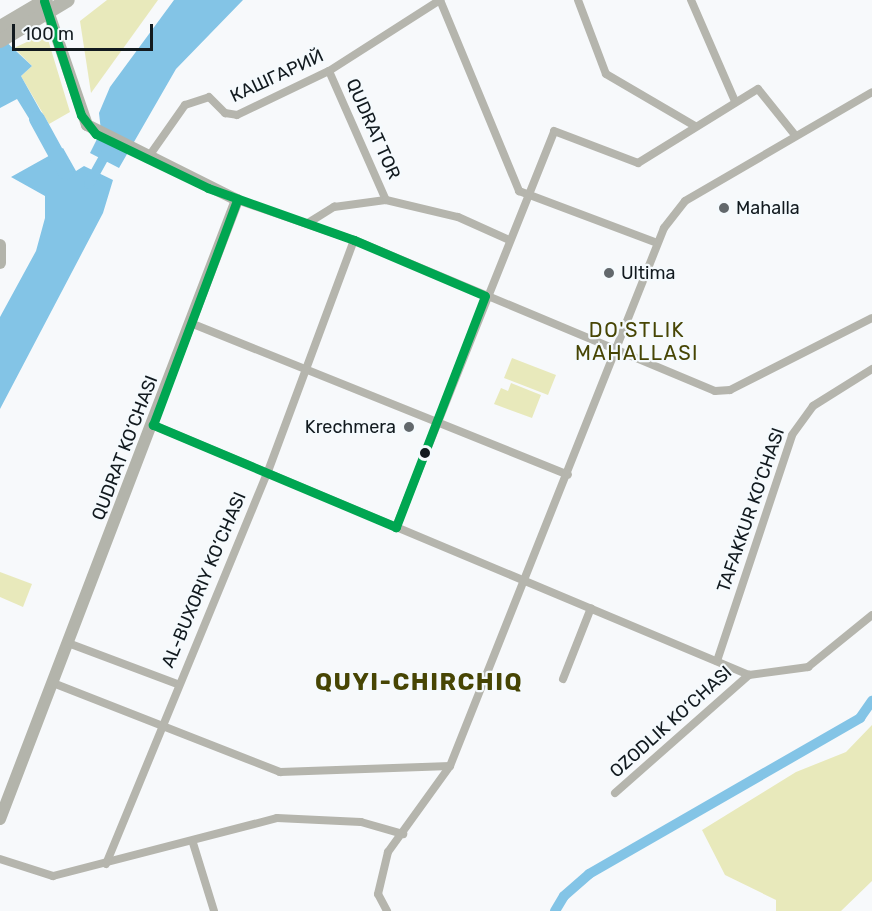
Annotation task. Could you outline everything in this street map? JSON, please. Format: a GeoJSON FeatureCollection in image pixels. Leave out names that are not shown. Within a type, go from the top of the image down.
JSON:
{"type":"FeatureCollection","features":[{"type":"Feature","properties":{"kind":"main road"},"geometry":{"type":"LineString","coordinates":[[0,41],[47,4],[68,0]]}},
{"type":"Feature","properties":{"kind":"main road"},"geometry":{"type":"LineString","coordinates":[[0,27],[30,16]]}},
{"type":"Feature","properties":{"kind":"street","name":"КАШГАРИЙ"},"geometry":{"type":"LineString","coordinates":[[147,159],[184,105],[209,97],[225,113],[237,116],[329,70],[440,0],[519,190],[528,194]]}},
{"type":"Feature","properties":{"kind":"street"},"geometry":{"type":"LineString","coordinates":[[578,0],[606,74],[695,126]]}},
{"type":"Feature","properties":{"kind":"street"},"geometry":{"type":"LineString","coordinates":[[691,0],[734,99]]}},
{"type":"Feature","properties":{"kind":"street"},"geometry":{"type":"LineString","coordinates":[[47,4],[81,116],[96,134],[237,200],[354,240],[484,296],[715,390],[730,390],[872,318]]}},
{"type":"Feature","properties":{"kind":"street","name":"QUDRAT TOR"},"geometry":{"type":"LineString","coordinates":[[329,70],[386,200]]}},
{"type":"Feature","properties":{"kind":"street"},"geometry":{"type":"LineString","coordinates":[[396,527],[484,296],[554,131],[638,164],[734,99],[758,89],[795,135]]}},
{"type":"Feature","properties":{"kind":"street"},"geometry":{"type":"LineString","coordinates":[[387,911],[378,894],[388,852],[450,766],[619,351],[657,243],[685,201],[872,92]]}},
{"type":"Feature","properties":{"kind":"street"},"geometry":{"type":"LineString","coordinates":[[528,194],[657,243]]}},
{"type":"Feature","properties":{"kind":"street","name":"QUDRAT KO‘CHASI"},"geometry":{"type":"LineString","coordinates":[[0,819],[192,324],[237,200]]}},
{"type":"Feature","properties":{"kind":"street"},"geometry":{"type":"LineString","coordinates":[[308,223],[334,207],[386,200],[458,217],[507,239]]}},
{"type":"Feature","properties":{"kind":"street","name":"AL-BUXORIY KO‘CHASI"},"geometry":{"type":"LineString","coordinates":[[106,864],[159,726],[267,474],[354,240]]}},
{"type":"Feature","properties":{"kind":"street"},"geometry":{"type":"LineString","coordinates":[[0,245],[0,263]]}},
{"type":"Feature","properties":{"kind":"street"},"geometry":{"type":"LineString","coordinates":[[192,324],[568,475]]}},
{"type":"Feature","properties":{"kind":"street","name":"TAFAKKUR KO‘CHASI"},"geometry":{"type":"LineString","coordinates":[[717,661],[792,435],[813,406],[872,369]]}},
{"type":"Feature","properties":{"kind":"street"},"geometry":{"type":"LineString","coordinates":[[153,425],[749,675]]}},
{"type":"Feature","properties":{"kind":"street"},"geometry":{"type":"LineString","coordinates":[[563,679],[591,608]]}},
{"type":"Feature","properties":{"kind":"street","name":"OZODLIK KO‘CHASI"},"geometry":{"type":"LineString","coordinates":[[615,793],[749,675],[808,667],[872,615]]}},
{"type":"Feature","properties":{"kind":"street"},"geometry":{"type":"LineString","coordinates":[[68,643],[177,684]]}},
{"type":"Feature","properties":{"kind":"street"},"geometry":{"type":"LineString","coordinates":[[53,683],[280,772],[450,766]]}},
{"type":"Feature","properties":{"kind":"street"},"geometry":{"type":"LineString","coordinates":[[0,859],[44,877],[193,843],[276,818],[361,822],[403,834]]}},
{"type":"Feature","properties":{"kind":"street"},"geometry":{"type":"LineString","coordinates":[[193,843],[214,911]]}},
{"type":"Feature","properties":{"kind":"green space"},"geometry":{"type":"Polygon","coordinates":[[[107,0],[158,0],[91,93],[80,21],[107,0]]]}},
{"type":"Feature","properties":{"kind":"green space"},"geometry":{"type":"Polygon","coordinates":[[[46,33],[70,112],[49,124],[21,76],[32,66],[14,48],[46,33]]]}},
{"type":"Feature","properties":{"kind":"green space"},"geometry":{"type":"Polygon","coordinates":[[[512,358],[556,375],[548,395],[504,378],[512,358]]]}},
{"type":"Feature","properties":{"kind":"green space"},"geometry":{"type":"Polygon","coordinates":[[[511,383],[541,395],[532,418],[494,404],[501,388],[508,391],[511,383]]]}},
{"type":"Feature","properties":{"kind":"green space"},"geometry":{"type":"Polygon","coordinates":[[[0,572],[32,584],[23,607],[0,597],[0,572]]]}},
{"type":"Feature","properties":{"kind":"green space"},"geometry":{"type":"Polygon","coordinates":[[[872,725],[872,881],[841,911],[776,911],[776,900],[725,875],[702,830],[796,772],[846,752],[872,725]]]}},
{"type":"Feature","properties":{"kind":"water"},"geometry":{"type":"Polygon","coordinates":[[[174,0],[243,0],[176,69],[119,168],[90,153],[101,131],[99,113],[110,87],[174,0]]]}},
{"type":"Feature","properties":{"kind":"water"},"geometry":{"type":"Polygon","coordinates":[[[0,36],[32,66],[21,76],[54,135],[43,141],[17,99],[0,108],[0,36]]]}},
{"type":"Feature","properties":{"kind":"water"},"geometry":{"type":"Polygon","coordinates":[[[63,148],[76,171],[84,166],[113,180],[103,213],[0,409],[0,317],[36,251],[45,218],[45,196],[11,177],[63,148]]]}},
{"type":"Feature","properties":{"kind":"waterway"},"geometry":{"type":"LineString","coordinates":[[37,119],[66,172]]}},
{"type":"Feature","properties":{"kind":"waterway"},"geometry":{"type":"LineString","coordinates":[[89,184],[109,148]]}},
{"type":"Feature","properties":{"kind":"waterway"},"geometry":{"type":"LineString","coordinates":[[555,911],[564,896],[589,874],[860,718],[872,701]]}},
{"type":"Feature","properties":{"kind":"transit line"},"geometry":{"type":"LineString","coordinates":[[44,1],[81,115],[96,134],[208,188],[354,240],[485,296],[396,527],[153,425],[237,200]]}},
{"type":"Feature","properties":{"kind":"place","name":"Mahalla"},"geometry":{"type":"Point","coordinates":[724,208]}},
{"type":"Feature","properties":{"kind":"place","name":"Ultima"},"geometry":{"type":"Point","coordinates":[609,273]}},
{"type":"Feature","properties":{"kind":"place","name":"Krechmera"},"geometry":{"type":"Point","coordinates":[409,427]}},
{"type":"Feature","properties":{"kind":"district","name":"DO'STLIK MAHALLASI"},"geometry":{"type":"Point","coordinates":[637,342]}},
{"type":"Feature","properties":{"kind":"district","name":"QUYI-CHIRCHIQ"},"geometry":{"type":"Point","coordinates":[419,683]}}]}
